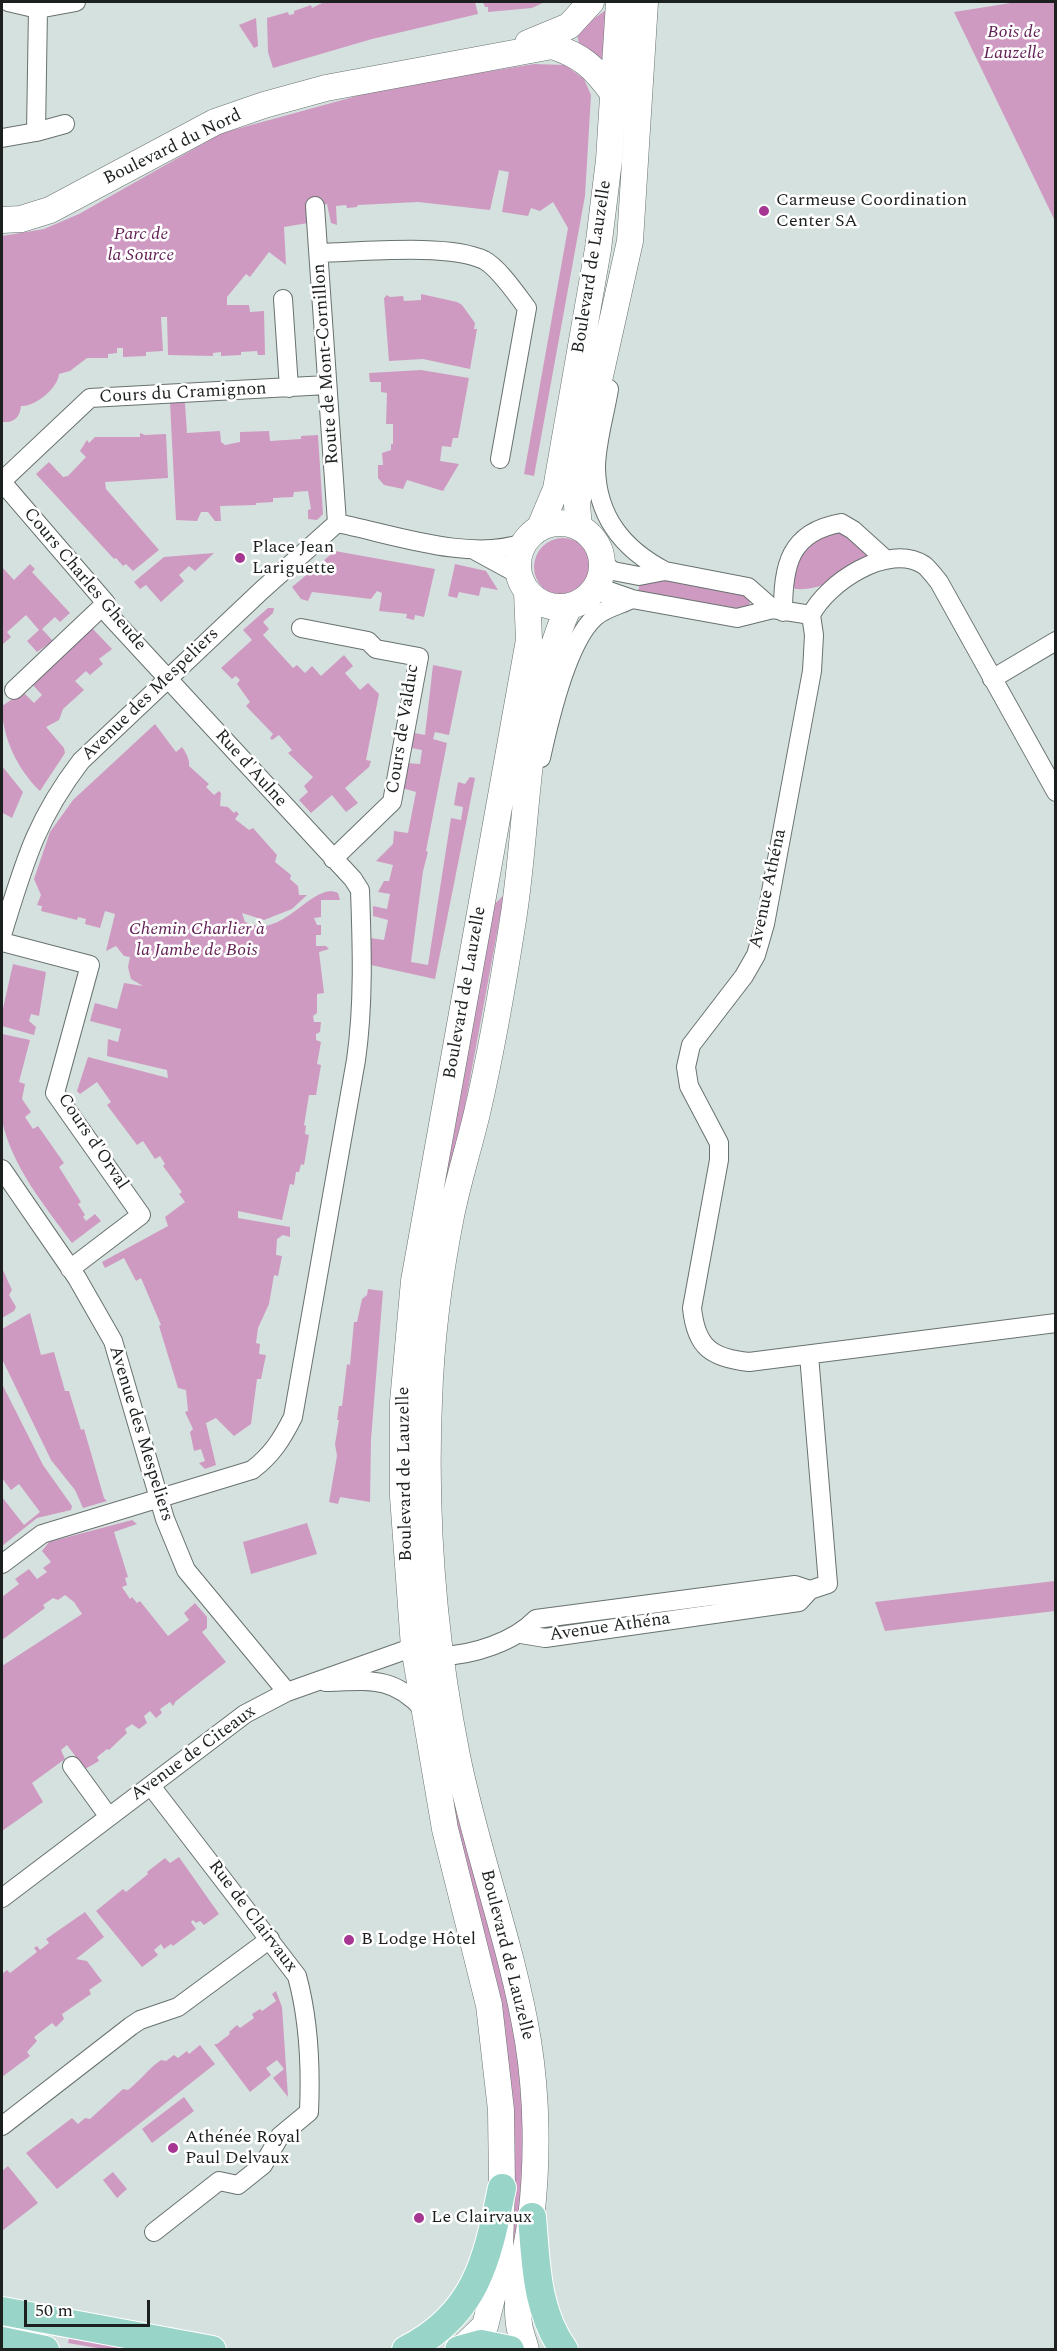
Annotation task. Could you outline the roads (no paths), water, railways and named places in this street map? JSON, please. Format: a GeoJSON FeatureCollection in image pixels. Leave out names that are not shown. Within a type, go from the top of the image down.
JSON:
{"type":"FeatureCollection","features":[{"type":"Feature","properties":{"kind":"main road","name":"Boulevard du Nord"},"geometry":{"type":"LineString","coordinates":[[491,56],[551,35],[581,16],[591,2]]}},
{"type":"Feature","properties":{"kind":"main road"},"geometry":{"type":"LineString","coordinates":[[620,2],[643,48]]}},
{"type":"Feature","properties":{"kind":"main road","name":"Boulevard de Lauzelle"},"geometry":{"type":"LineString","coordinates":[[532,535],[556,489],[598,249],[609,160],[620,2]]}},
{"type":"Feature","properties":{"kind":"main road","name":"Boulevard de Lauzelle"},"geometry":{"type":"LineString","coordinates":[[579,527],[577,505],[590,421],[630,241],[645,2]]}},
{"type":"Feature","properties":{"kind":"main road","name":"Boulevard du Nord"},"geometry":{"type":"LineString","coordinates":[[2,220],[21,219],[50,210],[215,122],[326,87],[552,46],[576,54],[596,71],[612,92]]}},
{"type":"Feature","properties":{"kind":"main road"},"geometry":{"type":"LineString","coordinates":[[558,522],[579,527],[597,542],[603,563],[598,585],[580,601],[546,605],[523,583],[518,558],[532,535],[558,522]]}},
{"type":"Feature","properties":{"kind":"main road","name":"Boulevard de Lauzelle"},"geometry":{"type":"LineString","coordinates":[[461,2348],[480,2333],[491,2307],[500,2247],[501,2109],[489,2005],[445,1829],[423,1709],[414,1647],[402,1462],[409,1320],[530,640],[523,583]]}},
{"type":"Feature","properties":{"kind":"main road","name":"Boulevard de Lauzelle"},"geometry":{"type":"LineString","coordinates":[[526,2349],[518,2312],[532,2217],[534,2112],[528,2041],[510,1958],[457,1758],[442,1666],[431,1536],[428,1459],[429,1402],[435,1316],[451,1216],[483,1084],[518,880],[526,778],[535,715],[551,655],[580,601]]}},
{"type":"Feature","properties":{"kind":"main road"},"geometry":{"type":"LineString","coordinates":[[414,1647],[442,1666]]}},
{"type":"Feature","properties":{"kind":"main road"},"geometry":{"type":"LineString","coordinates":[[406,2349],[439,2329],[466,2302],[485,2262],[502,2188]]}},
{"type":"Feature","properties":{"kind":"main road"},"geometry":{"type":"LineString","coordinates":[[532,2217],[540,2298],[557,2339],[564,2349]]}},
{"type":"Feature","properties":{"kind":"main road"},"geometry":{"type":"LineString","coordinates":[[2,2311],[212,2349]]}},
{"type":"Feature","properties":{"kind":"main road"},"geometry":{"type":"LineString","coordinates":[[2,2341],[45,2349]]}},
{"type":"Feature","properties":{"kind":"main road"},"geometry":{"type":"LineString","coordinates":[[461,2348],[481,2344],[510,2349]]}},
{"type":"Feature","properties":{"kind":"street"},"geometry":{"type":"LineString","coordinates":[[9,2],[38,9],[76,2]]}},
{"type":"Feature","properties":{"kind":"street"},"geometry":{"type":"LineString","coordinates":[[36,132],[38,9]]}},
{"type":"Feature","properties":{"kind":"street"},"geometry":{"type":"LineString","coordinates":[[2,138],[65,124]]}},
{"type":"Feature","properties":{"kind":"street","name":"Route de Mont-Cornillon"},"geometry":{"type":"LineString","coordinates":[[315,206],[338,523]]}},
{"type":"Feature","properties":{"kind":"street"},"geometry":{"type":"LineString","coordinates":[[319,253],[440,250],[485,261],[508,284],[527,308],[500,459]]}},
{"type":"Feature","properties":{"kind":"street"},"geometry":{"type":"LineString","coordinates":[[620,291],[621,312],[596,468],[603,504],[612,529],[644,560],[665,571],[748,587],[778,610]]}},
{"type":"Feature","properties":{"kind":"street","name":"Cours du Cramignon"},"geometry":{"type":"LineString","coordinates":[[283,299],[289,388]]}},
{"type":"Feature","properties":{"kind":"street","name":"Cours du Cramignon"},"geometry":{"type":"LineString","coordinates":[[2,482],[90,398],[327,385]]}},
{"type":"Feature","properties":{"kind":"street","name":"Cours Charles Gheude"},"geometry":{"type":"LineString","coordinates":[[2,482],[106,603],[109,615],[168,678]]}},
{"type":"Feature","properties":{"kind":"street"},"geometry":{"type":"LineString","coordinates":[[338,523],[466,549],[511,548],[532,535]]}},
{"type":"Feature","properties":{"kind":"street","name":"Avenue des Mespeliers"},"geometry":{"type":"LineString","coordinates":[[2,935],[25,858],[41,820],[58,791],[88,753],[338,523]]}},
{"type":"Feature","properties":{"kind":"street"},"geometry":{"type":"LineString","coordinates":[[778,610],[783,578],[790,556],[802,539],[816,530],[841,523],[853,530],[884,558]]}},
{"type":"Feature","properties":{"kind":"street"},"geometry":{"type":"LineString","coordinates":[[466,549],[523,583]]}},
{"type":"Feature","properties":{"kind":"street"},"geometry":{"type":"LineString","coordinates":[[580,601],[609,591],[632,599],[737,618],[778,610],[812,615],[826,592],[884,558],[905,558],[924,565],[939,582],[1056,792]]}},
{"type":"Feature","properties":{"kind":"street"},"geometry":{"type":"LineString","coordinates":[[603,563],[613,571],[639,576],[665,571]]}},
{"type":"Feature","properties":{"kind":"street"},"geometry":{"type":"LineString","coordinates":[[518,880],[528,856],[534,790],[542,752],[572,649],[583,630],[596,616],[632,599]]}},
{"type":"Feature","properties":{"kind":"street"},"geometry":{"type":"LineString","coordinates":[[14,690],[106,603]]}},
{"type":"Feature","properties":{"kind":"street","name":"Avenue Athéna"},"geometry":{"type":"LineString","coordinates":[[812,615],[814,635],[812,671],[765,924],[756,955],[744,976],[691,1045],[686,1067],[689,1086],[719,1143],[692,1308],[694,1329],[707,1347],[723,1359],[748,1362],[1056,1323]]}},
{"type":"Feature","properties":{"kind":"street","name":"Cours de Valduc"},"geometry":{"type":"LineString","coordinates":[[301,628],[368,641],[376,649],[419,657],[392,802],[333,859]]}},
{"type":"Feature","properties":{"kind":"street"},"geometry":{"type":"LineString","coordinates":[[992,679],[1056,641]]}},
{"type":"Feature","properties":{"kind":"street","name":"Rue d'Aulne"},"geometry":{"type":"LineString","coordinates":[[2,1564],[42,1534],[252,1470],[267,1459],[282,1440],[293,1417],[361,1026],[360,890],[168,678]]}},
{"type":"Feature","properties":{"kind":"street","name":"Cours d'Orval"},"geometry":{"type":"LineString","coordinates":[[2,942],[90,965],[55,1093],[141,1215],[70,1269]]}},
{"type":"Feature","properties":{"kind":"street","name":"Avenue des Mespeliers"},"geometry":{"type":"LineString","coordinates":[[2,1169],[70,1269],[112,1341],[175,1547],[186,1570],[287,1692]]}},
{"type":"Feature","properties":{"kind":"street","name":"Avenue Athéna"},"geometry":{"type":"LineString","coordinates":[[442,1666],[458,1656],[521,1634],[545,1638],[799,1602],[810,1590],[828,1584],[808,1355]]}},
{"type":"Feature","properties":{"kind":"street","name":"Avenue de Citeaux"},"geometry":{"type":"LineString","coordinates":[[2,1898],[245,1714],[287,1692],[414,1647]]}},
{"type":"Feature","properties":{"kind":"street","name":"Avenue de Citeaux"},"geometry":{"type":"LineString","coordinates":[[315,1683],[363,1681],[391,1684],[423,1709]]}},
{"type":"Feature","properties":{"kind":"street"},"geometry":{"type":"LineString","coordinates":[[72,1766],[109,1817]]}},
{"type":"Feature","properties":{"kind":"street","name":"Rue de Clairvaux"},"geometry":{"type":"LineString","coordinates":[[151,1786],[297,1976],[306,2009],[309,2112],[280,2136],[263,2165],[238,2185],[219,2181],[154,2232]]}},
{"type":"Feature","properties":{"kind":"street"},"geometry":{"type":"LineString","coordinates":[[2,2126],[131,2026],[140,2020],[178,2007],[270,1939]]}},
{"type":"Feature","properties":{"kind":"place","name":"Carmeuse Coordination Center SA"},"geometry":{"type":"Point","coordinates":[764,211]}},
{"type":"Feature","properties":{"kind":"place","name":"Place Jean Lariguette"},"geometry":{"type":"Point","coordinates":[240,558]}},
{"type":"Feature","properties":{"kind":"place","name":"B Lodge Hôtel"},"geometry":{"type":"Point","coordinates":[349,1940]}},
{"type":"Feature","properties":{"kind":"place","name":"Athénée Royal Paul Delvaux"},"geometry":{"type":"Point","coordinates":[173,2148]}},
{"type":"Feature","properties":{"kind":"place","name":"Le Clairvaux"},"geometry":{"type":"Point","coordinates":[419,2218]}},
{"type":"Feature","properties":{"kind":"park label","name":"Bois de Lauzelle"},"geometry":{"type":"Point","coordinates":[1014,43]}},
{"type":"Feature","properties":{"kind":"park label","name":"Parc de la Source"},"geometry":{"type":"Point","coordinates":[141,245]}},
{"type":"Feature","properties":{"kind":"park label","name":"Chemin Charlier à la Jambe de Bois"},"geometry":{"type":"Point","coordinates":[197,940]}}]}
